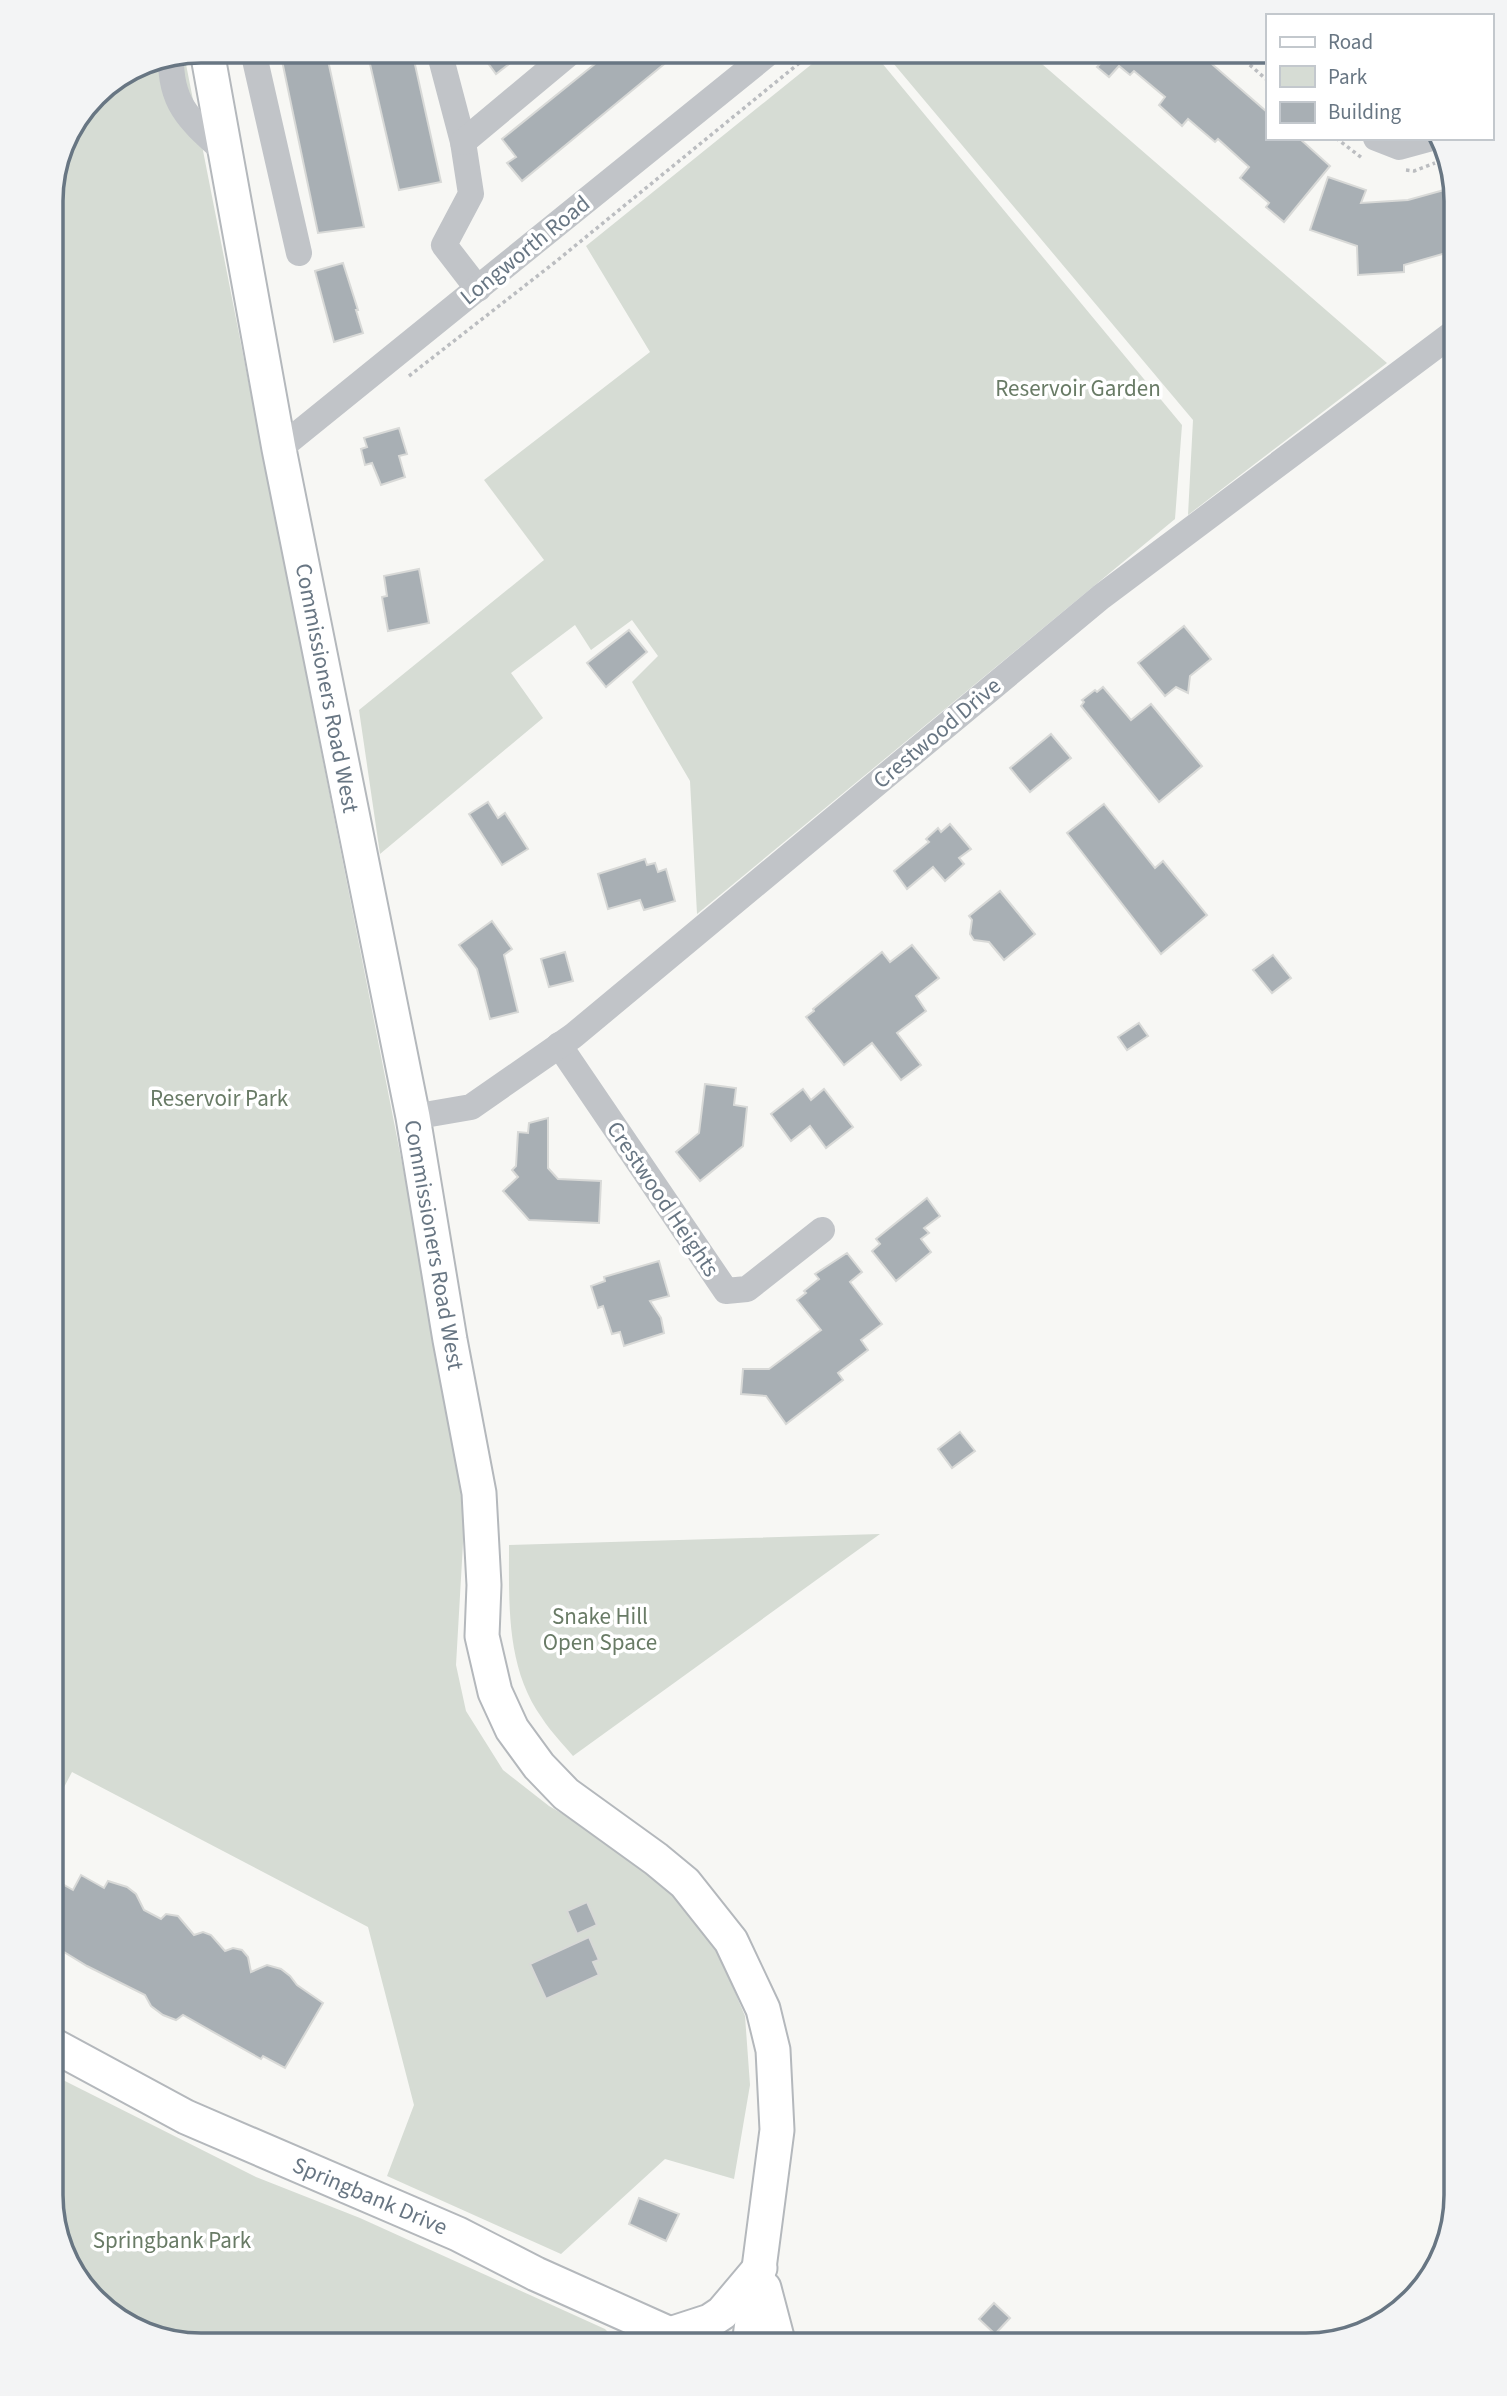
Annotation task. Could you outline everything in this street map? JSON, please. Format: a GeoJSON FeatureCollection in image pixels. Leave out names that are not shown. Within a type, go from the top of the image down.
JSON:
{"type":"FeatureCollection","features":[{"type":"Feature","properties":{"kind":"main road","name":"Commissioners Road West"},"geometry":{"type":"LineString","coordinates":[[209,63],[279,449],[413,1117],[450,1340],[479,1493],[484,1585],[482,1636],[495,1692],[512,1729],[539,1766],[566,1794],[685,1883],[731,1941],[763,2009],[773,2050],[776,2130],[751,2333]]}},
{"type":"Feature","properties":{"kind":"main road","name":"Springbank Drive"},"geometry":{"type":"LineString","coordinates":[[63,2050],[186,2117],[458,2234],[652,2333]]}},
{"type":"Feature","properties":{"kind":"main road"},"geometry":{"type":"LineString","coordinates":[[685,2333],[722,2313],[760,2268]]}},
{"type":"Feature","properties":{"kind":"main road"},"geometry":{"type":"LineString","coordinates":[[760,2268],[776,2333]]}},
{"type":"Feature","properties":{"kind":"street"},"geometry":{"type":"LineString","coordinates":[[256,63],[299,253]]}},
{"type":"Feature","properties":{"kind":"street"},"geometry":{"type":"LineString","coordinates":[[442,63],[463,142],[471,194],[444,245],[478,289]]}},
{"type":"Feature","properties":{"kind":"street"},"geometry":{"type":"LineString","coordinates":[[463,142],[558,63]]}},
{"type":"Feature","properties":{"kind":"street","name":"Longworth Road"},"geometry":{"type":"LineString","coordinates":[[279,449],[756,63]]}},
{"type":"Feature","properties":{"kind":"street"},"geometry":{"type":"LineString","coordinates":[[172,66],[178,103],[195,125],[226,153]]}},
{"type":"Feature","properties":{"kind":"street"},"geometry":{"type":"LineString","coordinates":[[1382,140],[1399,146],[1424,140]]}},
{"type":"Feature","properties":{"kind":"street","name":"Crestwood Drive"},"geometry":{"type":"LineString","coordinates":[[413,1117],[471,1107],[559,1045],[1101,597],[1444,340]]}},
{"type":"Feature","properties":{"kind":"street","name":"Crestwood Heights"},"geometry":{"type":"LineString","coordinates":[[559,1045],[726,1291],[747,1289],[822,1230]]}},
{"type":"Feature","properties":{"kind":"path"},"geometry":{"type":"LineString","coordinates":[[406,379],[554,263],[799,63]]}},
{"type":"Feature","properties":{"kind":"path"},"geometry":{"type":"LineString","coordinates":[[1248,63],[1266,79]]}},
{"type":"Feature","properties":{"kind":"green space","name":"Reservoir Garden"},"geometry":{"type":"Polygon","coordinates":[[[813,63],[882,63],[1182,425],[1175,519],[697,914],[690,781],[632,682],[658,656],[632,620],[591,650],[575,625],[511,673],[543,718],[380,854],[359,710],[544,560],[484,480],[650,352],[586,246],[813,63]]]}},
{"type":"Feature","properties":{"kind":"green space"},"geometry":{"type":"Polygon","coordinates":[[[893,63],[1041,63],[1387,363],[1188,515],[1193,420],[893,63]]]}},
{"type":"Feature","properties":{"kind":"green space","name":"Reservoir Park"},"geometry":{"type":"Polygon","coordinates":[[[186,64],[404,1173],[458,1468],[464,1526],[456,1665],[466,1711],[503,1770],[549,1806],[661,1871],[712,1938],[745,2016],[750,2085],[734,2179],[665,2159],[561,2254],[387,2176],[414,2105],[368,1927],[72,1772],[63,1789],[63,192],[68,165],[77,140],[97,110],[110,97],[140,77],[157,70],[186,64]]]}},
{"type":"Feature","properties":{"kind":"green space","name":"Snake Hill Open Space"},"geometry":{"type":"Polygon","coordinates":[[[880,1534],[573,1756],[530,1699],[516,1657],[512,1635],[509,1545],[880,1534]]]}},
{"type":"Feature","properties":{"kind":"green space","name":"Springbank Park"},"geometry":{"type":"Polygon","coordinates":[[[63,2080],[256,2177],[360,2218],[609,2333],[192,2333],[157,2326],[140,2319],[124,2310],[97,2286],[77,2256],[68,2231],[63,2195],[63,2080]]]}},
{"type":"Feature","properties":{"kind":"building"},"geometry":{"type":"Polygon","coordinates":[[[283,63],[329,63],[364,227],[318,233],[283,63]]]}},
{"type":"Feature","properties":{"kind":"building"},"geometry":{"type":"Polygon","coordinates":[[[370,63],[415,63],[441,182],[399,190],[370,63]]]}},
{"type":"Feature","properties":{"kind":"building"},"geometry":{"type":"Polygon","coordinates":[[[488,63],[510,63],[496,74],[488,63]]]}},
{"type":"Feature","properties":{"kind":"building"},"geometry":{"type":"Polygon","coordinates":[[[596,63],[665,63],[522,181],[507,163],[516,157],[502,139],[596,63]]]}},
{"type":"Feature","properties":{"kind":"building"},"geometry":{"type":"Polygon","coordinates":[[[1101,63],[1211,63],[1266,111],[1266,140],[1301,140],[1330,166],[1284,222],[1266,207],[1269,203],[1240,178],[1249,167],[1218,139],[1215,142],[1188,119],[1182,126],[1159,105],[1165,97],[1134,71],[1130,75],[1119,66],[1109,77],[1097,67],[1101,63]]]}},
{"type":"Feature","properties":{"kind":"building"},"geometry":{"type":"Polygon","coordinates":[[[1328,177],[1366,190],[1361,203],[1408,200],[1444,190],[1444,254],[1404,265],[1404,272],[1358,275],[1357,246],[1310,230],[1328,177]]]}},
{"type":"Feature","properties":{"kind":"building"},"geometry":{"type":"Polygon","coordinates":[[[343,263],[363,333],[334,342],[315,271],[343,263]]]}},
{"type":"Feature","properties":{"kind":"building"},"geometry":{"type":"Polygon","coordinates":[[[399,428],[407,454],[399,456],[405,477],[381,485],[372,463],[365,465],[361,449],[367,447],[364,438],[399,428]]]}},
{"type":"Feature","properties":{"kind":"building"},"geometry":{"type":"Polygon","coordinates":[[[419,569],[429,623],[388,631],[382,597],[387,596],[384,576],[419,569]]]}},
{"type":"Feature","properties":{"kind":"building"},"geometry":{"type":"Polygon","coordinates":[[[1184,626],[1211,659],[1190,676],[1188,693],[1176,687],[1165,696],[1138,663],[1184,626]]]}},
{"type":"Feature","properties":{"kind":"building"},"geometry":{"type":"Polygon","coordinates":[[[629,630],[647,652],[606,687],[587,663],[629,630]]]}},
{"type":"Feature","properties":{"kind":"building"},"geometry":{"type":"Polygon","coordinates":[[[1103,687],[1131,720],[1151,704],[1202,766],[1159,802],[1081,706],[1084,702],[1082,700],[1103,687]]]}},
{"type":"Feature","properties":{"kind":"building"},"geometry":{"type":"Polygon","coordinates":[[[1051,734],[1071,758],[1030,792],[1010,768],[1051,734]]]}},
{"type":"Feature","properties":{"kind":"building"},"geometry":{"type":"Polygon","coordinates":[[[488,802],[498,818],[505,813],[528,849],[502,865],[469,814],[488,802]]]}},
{"type":"Feature","properties":{"kind":"building"},"geometry":{"type":"Polygon","coordinates":[[[1104,804],[1155,868],[1163,861],[1207,915],[1161,954],[1067,833],[1104,804]]]}},
{"type":"Feature","properties":{"kind":"building"},"geometry":{"type":"Polygon","coordinates":[[[950,824],[971,849],[959,858],[964,864],[945,881],[933,867],[907,889],[894,871],[929,842],[926,839],[938,828],[941,832],[950,824]]]}},
{"type":"Feature","properties":{"kind":"building"},"geometry":{"type":"Polygon","coordinates":[[[645,859],[647,865],[655,863],[658,872],[666,869],[675,901],[644,910],[640,900],[608,909],[598,874],[645,859]]]}},
{"type":"Feature","properties":{"kind":"building"},"geometry":{"type":"Polygon","coordinates":[[[1000,891],[1035,934],[1004,960],[989,942],[974,940],[970,934],[972,920],[969,916],[1000,891]]]}},
{"type":"Feature","properties":{"kind":"building"},"geometry":{"type":"Polygon","coordinates":[[[492,921],[512,949],[504,955],[518,1012],[490,1019],[477,969],[459,945],[492,921]]]}},
{"type":"Feature","properties":{"kind":"building"},"geometry":{"type":"Polygon","coordinates":[[[912,945],[939,978],[916,996],[926,1011],[897,1033],[921,1065],[901,1080],[872,1043],[844,1065],[806,1017],[882,952],[890,962],[912,945]]]}},
{"type":"Feature","properties":{"kind":"building"},"geometry":{"type":"Polygon","coordinates":[[[565,952],[573,981],[549,987],[541,959],[565,952]]]}},
{"type":"Feature","properties":{"kind":"building"},"geometry":{"type":"Polygon","coordinates":[[[1273,955],[1291,978],[1272,993],[1253,970],[1273,955]]]}},
{"type":"Feature","properties":{"kind":"building"},"geometry":{"type":"Polygon","coordinates":[[[1139,1023],[1148,1036],[1127,1050],[1118,1037],[1139,1023]]]}},
{"type":"Feature","properties":{"kind":"building"},"geometry":{"type":"Polygon","coordinates":[[[705,1084],[736,1088],[734,1105],[747,1107],[743,1146],[700,1181],[676,1152],[699,1133],[705,1084]]]}},
{"type":"Feature","properties":{"kind":"building"},"geometry":{"type":"Polygon","coordinates":[[[803,1089],[811,1100],[824,1089],[853,1127],[826,1148],[810,1126],[791,1141],[771,1114],[803,1089]]]}},
{"type":"Feature","properties":{"kind":"building"},"geometry":{"type":"Polygon","coordinates":[[[548,1118],[548,1168],[558,1179],[601,1181],[599,1223],[529,1220],[503,1191],[518,1177],[512,1170],[516,1166],[518,1132],[528,1133],[529,1123],[548,1118]]]}},
{"type":"Feature","properties":{"kind":"building"},"geometry":{"type":"Polygon","coordinates":[[[927,1198],[940,1216],[924,1228],[929,1233],[921,1239],[931,1252],[896,1281],[872,1251],[880,1244],[876,1239],[927,1198]]]}},
{"type":"Feature","properties":{"kind":"building"},"geometry":{"type":"Polygon","coordinates":[[[847,1253],[862,1272],[850,1282],[882,1324],[861,1340],[868,1350],[838,1373],[843,1380],[786,1424],[766,1396],[741,1394],[743,1369],[769,1369],[821,1330],[797,1300],[819,1279],[815,1274],[847,1253]]]}},
{"type":"Feature","properties":{"kind":"building"},"geometry":{"type":"Polygon","coordinates":[[[659,1261],[669,1296],[650,1301],[661,1318],[664,1333],[624,1346],[620,1332],[612,1334],[603,1306],[598,1308],[591,1286],[605,1281],[604,1277],[659,1261]]]}},
{"type":"Feature","properties":{"kind":"building"},"geometry":{"type":"Polygon","coordinates":[[[960,1432],[975,1451],[952,1468],[938,1449],[960,1432]]]}},
{"type":"Feature","properties":{"kind":"building"},"geometry":{"type":"Polygon","coordinates":[[[81,1875],[104,1888],[108,1881],[127,1887],[136,1894],[144,1910],[161,1919],[166,1914],[178,1916],[194,1935],[203,1932],[211,1935],[225,1951],[233,1948],[242,1950],[248,1957],[251,1972],[267,1965],[281,1969],[297,1985],[323,2003],[285,2068],[263,2056],[261,2059],[183,2015],[176,2020],[163,2015],[151,2006],[145,1995],[63,1951],[63,1886],[73,1890],[81,1875]]]}},
{"type":"Feature","properties":{"kind":"building"},"geometry":{"type":"Polygon","coordinates":[[[587,1902],[597,1925],[577,1934],[567,1911],[587,1902]]]}},
{"type":"Feature","properties":{"kind":"building"},"geometry":{"type":"Polygon","coordinates":[[[589,1937],[599,1960],[593,1962],[599,1975],[546,1999],[530,1964],[589,1937]]]}},
{"type":"Feature","properties":{"kind":"building"},"geometry":{"type":"Polygon","coordinates":[[[639,2198],[679,2214],[666,2241],[629,2224],[639,2198]]]}},
{"type":"Feature","properties":{"kind":"building"},"geometry":{"type":"Polygon","coordinates":[[[994,2303],[1010,2318],[996,2333],[979,2319],[994,2303]]]}}]}
